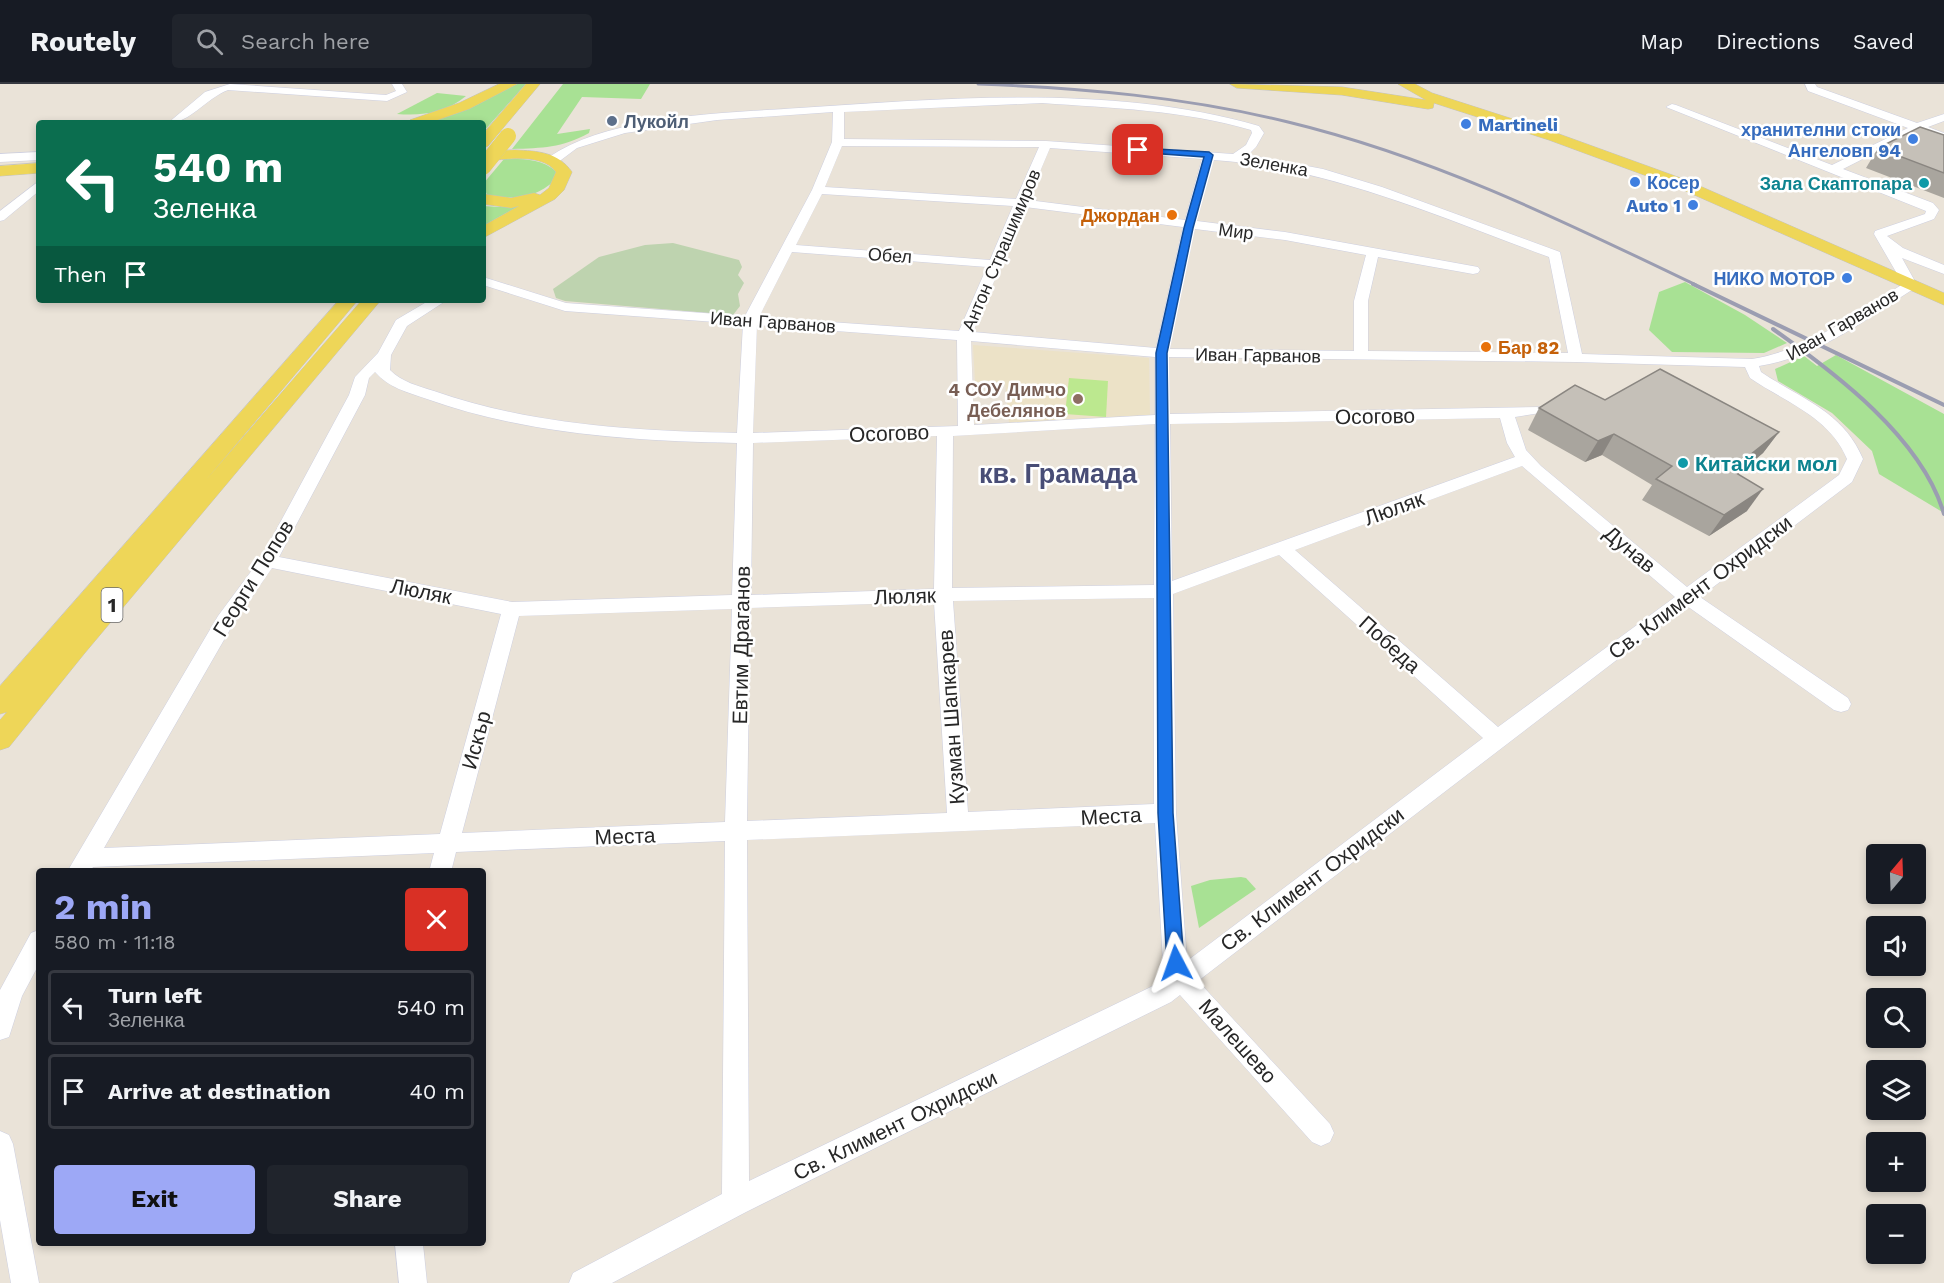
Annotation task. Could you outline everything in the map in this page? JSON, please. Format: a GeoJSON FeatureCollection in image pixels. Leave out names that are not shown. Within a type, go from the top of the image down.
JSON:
{"type":"FeatureCollection","features":[{"type":"Feature","properties":{"kind":"main road"},"geometry":{"type":"LineString","coordinates":[[424,120],[464,106],[510,84]]}},
{"type":"Feature","properties":{"kind":"main road"},"geometry":{"type":"LineString","coordinates":[[1237,84],[1342,91],[1450,110]]}},
{"type":"Feature","properties":{"kind":"main road"},"geometry":{"type":"LineString","coordinates":[[1389,84],[1414,99],[1554,137]]}},
{"type":"Feature","properties":{"kind":"main road"},"geometry":{"type":"LineString","coordinates":[[1405,84],[1427,96],[1554,137],[1680,183],[1944,300]]}},
{"type":"Feature","properties":{"kind":"main road"},"geometry":{"type":"LineString","coordinates":[[486,163],[516,128],[539,88]]}},
{"type":"Feature","properties":{"kind":"main road"},"geometry":{"type":"LineString","coordinates":[[486,140],[539,88]]}},
{"type":"Feature","properties":{"kind":"main road"},"geometry":{"type":"LineString","coordinates":[[486,156],[528,155],[553,160],[563,169],[562,181],[549,196],[486,231]]}},
{"type":"Feature","properties":{"kind":"main road"},"geometry":{"type":"LineString","coordinates":[[0,171],[36,168]]}},
{"type":"Feature","properties":{"kind":"main road"},"geometry":{"type":"LineString","coordinates":[[0,178],[36,177]]}},
{"type":"Feature","properties":{"kind":"main road"},"geometry":{"type":"LineString","coordinates":[[486,200],[499,203],[521,202],[541,195],[562,181]]}},
{"type":"Feature","properties":{"kind":"main road"},"geometry":{"type":"LineString","coordinates":[[264,399],[339,303]]}},
{"type":"Feature","properties":{"kind":"main road","name":"1"},"geometry":{"type":"LineString","coordinates":[[0,704],[346,303]]}},
{"type":"Feature","properties":{"kind":"main road","name":"1"},"geometry":{"type":"LineString","coordinates":[[0,739],[369,303]]}},
{"type":"Feature","properties":{"kind":"main road"},"geometry":{"type":"LineString","coordinates":[[288,400],[386,303]]}},
{"type":"Feature","properties":{"kind":"street"},"geometry":{"type":"LineString","coordinates":[[178,120],[208,94],[227,87],[387,98],[402,92],[397,84]]}},
{"type":"Feature","properties":{"kind":"street"},"geometry":{"type":"LineString","coordinates":[[1797,84],[1811,86],[1944,136]]}},
{"type":"Feature","properties":{"kind":"street"},"geometry":{"type":"LineString","coordinates":[[553,160],[573,146],[623,130],[717,117],[839,108],[1042,100],[1147,107],[1225,119],[1255,128],[1258,133],[1254,142],[1244,153],[1236,157]]}},
{"type":"Feature","properties":{"kind":"street"},"geometry":{"type":"LineString","coordinates":[[1672,107],[1929,206],[1933,210],[1930,216],[1880,234],[1910,285]]}},
{"type":"Feature","properties":{"kind":"street","name":"Евтим Драганов"},"geometry":{"type":"LineString","coordinates":[[736,1202],[736,831],[750,320],[818,190],[838,142],[839,108]]}},
{"type":"Feature","properties":{"kind":"street"},"geometry":{"type":"LineString","coordinates":[[1833,169],[1918,127],[1944,117]]}},
{"type":"Feature","properties":{"kind":"street","name":"Зеленка"},"geometry":{"type":"LineString","coordinates":[[838,142],[1046,144],[1236,157],[1327,174],[1444,213],[1555,255],[1576,358]]}},
{"type":"Feature","properties":{"kind":"street","name":"Антон Страшимиров"},"geometry":{"type":"LineString","coordinates":[[966,430],[964,336],[1046,144]]}},
{"type":"Feature","properties":{"kind":"street"},"geometry":{"type":"LineString","coordinates":[[1181,979],[1176,963],[1165,813],[1162,353],[1190,225],[1209,155]]}},
{"type":"Feature","properties":{"kind":"street"},"geometry":{"type":"LineString","coordinates":[[0,158],[36,156]]}},
{"type":"Feature","properties":{"kind":"street"},"geometry":{"type":"LineString","coordinates":[[0,217],[36,187]]}},
{"type":"Feature","properties":{"kind":"street","name":"Мир"},"geometry":{"type":"LineString","coordinates":[[818,190],[1021,202],[1285,236],[1473,270]]}},
{"type":"Feature","properties":{"kind":"street"},"geometry":{"type":"LineString","coordinates":[[1889,247],[1944,270]]}},
{"type":"Feature","properties":{"kind":"street","name":"Обел"},"geometry":{"type":"LineString","coordinates":[[787,249],[993,264]]}},
{"type":"Feature","properties":{"kind":"street"},"geometry":{"type":"LineString","coordinates":[[1361,356],[1361,301],[1373,252]]}},
{"type":"Feature","properties":{"kind":"street","name":"Иван Гарванов"},"geometry":{"type":"LineString","coordinates":[[486,282],[565,307],[1162,353],[1576,358],[1752,363],[1769,362],[1803,350],[1910,285]]}},
{"type":"Feature","properties":{"kind":"street","name":"Георги Попов"},"geometry":{"type":"LineString","coordinates":[[82,865],[225,621],[268,561],[357,395],[362,377],[384,355],[401,323],[435,303]]}},
{"type":"Feature","properties":{"kind":"street"},"geometry":{"type":"LineString","coordinates":[[357,395],[393,382],[382,371],[384,355]]}},
{"type":"Feature","properties":{"kind":"street","name":"Св. Климент Охридски"},"geometry":{"type":"LineString","coordinates":[[582,1283],[736,1202],[1162,994],[1846,477],[1855,459],[1846,437],[1755,375],[1752,363]]}},
{"type":"Feature","properties":{"kind":"street","name":"Осогово"},"geometry":{"type":"LineString","coordinates":[[393,382],[456,404],[512,418],[650,436],[745,438],[945,431],[1162,419],[1506,413],[1535,410]]}},
{"type":"Feature","properties":{"kind":"street","name":"Дунав"},"geometry":{"type":"LineString","coordinates":[[1506,413],[1516,447],[1523,460],[1687,597],[1841,704]]}},
{"type":"Feature","properties":{"kind":"street","name":"Кузман Шапкарев"},"geometry":{"type":"LineString","coordinates":[[945,431],[943,595],[958,822]]}},
{"type":"Feature","properties":{"kind":"street","name":"Люляк"},"geometry":{"type":"LineString","coordinates":[[268,561],[512,609],[943,595],[1163,591],[1523,460]]}},
{"type":"Feature","properties":{"kind":"street","name":"Победа"},"geometry":{"type":"LineString","coordinates":[[1283,549],[1497,739]]}},
{"type":"Feature","properties":{"kind":"street","name":"Искър"},"geometry":{"type":"LineString","coordinates":[[441,868],[512,609]]}},
{"type":"Feature","properties":{"kind":"street","name":"Места"},"geometry":{"type":"LineString","coordinates":[[82,865],[447,843],[1165,813]]}},
{"type":"Feature","properties":{"kind":"street"},"geometry":{"type":"LineString","coordinates":[[0,1028],[10,992],[36,946]]}},
{"type":"Feature","properties":{"kind":"street","name":"Малешево"},"geometry":{"type":"LineString","coordinates":[[1181,979],[1321,1132]]}},
{"type":"Feature","properties":{"kind":"street"},"geometry":{"type":"LineString","coordinates":[[0,1144],[25,1283]]}},
{"type":"Feature","properties":{"kind":"street"},"geometry":{"type":"LineString","coordinates":[[409,1246],[413,1283]]}},
{"type":"Feature","properties":{"kind":"shaded area","name":"4 СОУ Димчо Дебелянов"},"geometry":{"type":"Polygon","coordinates":[[[973,345],[1149,358],[1150,415],[1009,423],[1005,382],[975,382],[973,345]]]}},
{"type":"Feature","properties":{"kind":"green space"},"geometry":{"type":"Polygon","coordinates":[[[515,84],[526,84],[486,129],[486,120],[433,120],[515,84]]]}},
{"type":"Feature","properties":{"kind":"green space"},"geometry":{"type":"Polygon","coordinates":[[[563,84],[650,84],[641,99],[582,97],[557,134],[590,129],[589,133],[579,138],[552,146],[512,149],[563,84]]]}},
{"type":"Feature","properties":{"kind":"green space"},"geometry":{"type":"Polygon","coordinates":[[[437,93],[466,96],[442,110],[397,114],[437,93]]]}},
{"type":"Feature","properties":{"kind":"green space"},"geometry":{"type":"Polygon","coordinates":[[[504,159],[525,159],[538,162],[557,172],[555,180],[540,191],[515,197],[487,195],[486,180],[504,159]]]}},
{"type":"Feature","properties":{"kind":"green space"},"geometry":{"type":"Polygon","coordinates":[[[526,204],[486,227],[486,206],[526,204]]]}},
{"type":"Feature","properties":{"kind":"green space"},"geometry":{"type":"Polygon","coordinates":[[[673,243],[739,260],[742,267],[738,275],[744,283],[738,294],[740,306],[733,315],[565,301],[556,298],[553,289],[599,257],[645,245],[673,243]]]}},
{"type":"Feature","properties":{"kind":"green space"},"geometry":{"type":"Polygon","coordinates":[[[1685,282],[1745,315],[1787,343],[1764,353],[1672,352],[1649,330],[1659,292],[1685,282]]]}},
{"type":"Feature","properties":{"kind":"green space"},"geometry":{"type":"Polygon","coordinates":[[[1836,355],[1944,414],[1944,513],[1879,474],[1872,451],[1832,413],[1778,381],[1775,369],[1804,356],[1817,366],[1836,355]]]}},
{"type":"Feature","properties":{"kind":"green space"},"geometry":{"type":"Polygon","coordinates":[[[1069,378],[1108,381],[1106,417],[1065,414],[1069,378]]]}},
{"type":"Feature","properties":{"kind":"green space"},"geometry":{"type":"Polygon","coordinates":[[[1246,878],[1256,889],[1199,928],[1191,886],[1210,880],[1246,878]]]}},
{"type":"Feature","properties":{"kind":"building"},"geometry":{"type":"Polygon","coordinates":[[[1920,127],[1944,135],[1944,173],[1878,148],[1920,127]]]}},
{"type":"Feature","properties":{"kind":"building"},"geometry":{"type":"Polygon","coordinates":[[[1660,369],[1779,432],[1731,470],[1763,489],[1724,515],[1656,479],[1672,466],[1614,434],[1598,441],[1539,408],[1575,385],[1605,400],[1660,369]]]}},
{"type":"Feature","properties":{"kind":"railway"},"geometry":{"type":"LineString","coordinates":[[978,84],[1095,91],[1173,100],[1250,113],[1342,136],[1446,172],[1496,193],[1597,237],[1696,285]]}},
{"type":"Feature","properties":{"kind":"railway"},"geometry":{"type":"LineString","coordinates":[[1693,284],[1944,405]]}},
{"type":"Feature","properties":{"kind":"railway"},"geometry":{"type":"LineString","coordinates":[[1773,329],[1849,387],[1897,434],[1917,459],[1933,486],[1944,514]]}},
{"type":"Feature","properties":{"kind":"place","name":"Лукойл"},"geometry":{"type":"Point","coordinates":[612,121]}},
{"type":"Feature","properties":{"kind":"place","name":"Martineli"},"geometry":{"type":"Point","coordinates":[1466,124]}},
{"type":"Feature","properties":{"kind":"place","name":"хранителни стоки Ангеловп 94"},"geometry":{"type":"Point","coordinates":[1913,139]}},
{"type":"Feature","properties":{"kind":"place","name":"Косер"},"geometry":{"type":"Point","coordinates":[1635,182]}},
{"type":"Feature","properties":{"kind":"place","name":"Зала Скаптопара"},"geometry":{"type":"Point","coordinates":[1924,183]}},
{"type":"Feature","properties":{"kind":"place","name":"Auto 1"},"geometry":{"type":"Point","coordinates":[1693,205]}},
{"type":"Feature","properties":{"kind":"place","name":"Джордан"},"geometry":{"type":"Point","coordinates":[1172,215]}},
{"type":"Feature","properties":{"kind":"place","name":"НИКО МОТОР"},"geometry":{"type":"Point","coordinates":[1847,278]}},
{"type":"Feature","properties":{"kind":"place","name":"Бар 82"},"geometry":{"type":"Point","coordinates":[1486,347]}},
{"type":"Feature","properties":{"kind":"place","name":"4 СОУ Димчо Дебелянов"},"geometry":{"type":"Point","coordinates":[1078,399]}},
{"type":"Feature","properties":{"kind":"place","name":"Китайски мол"},"geometry":{"type":"Point","coordinates":[1683,463]}},
{"type":"Feature","properties":{"kind":"district","name":"кв. Грамада"},"geometry":{"type":"Point","coordinates":[1058,474]}},
{"type":"Feature","properties":{"kind":"route"},"geometry":{"type":"LineString","coordinates":[[1138,150],[1209,155],[1189,228],[1162,353],[1165,813],[1176,963]]}}]}
